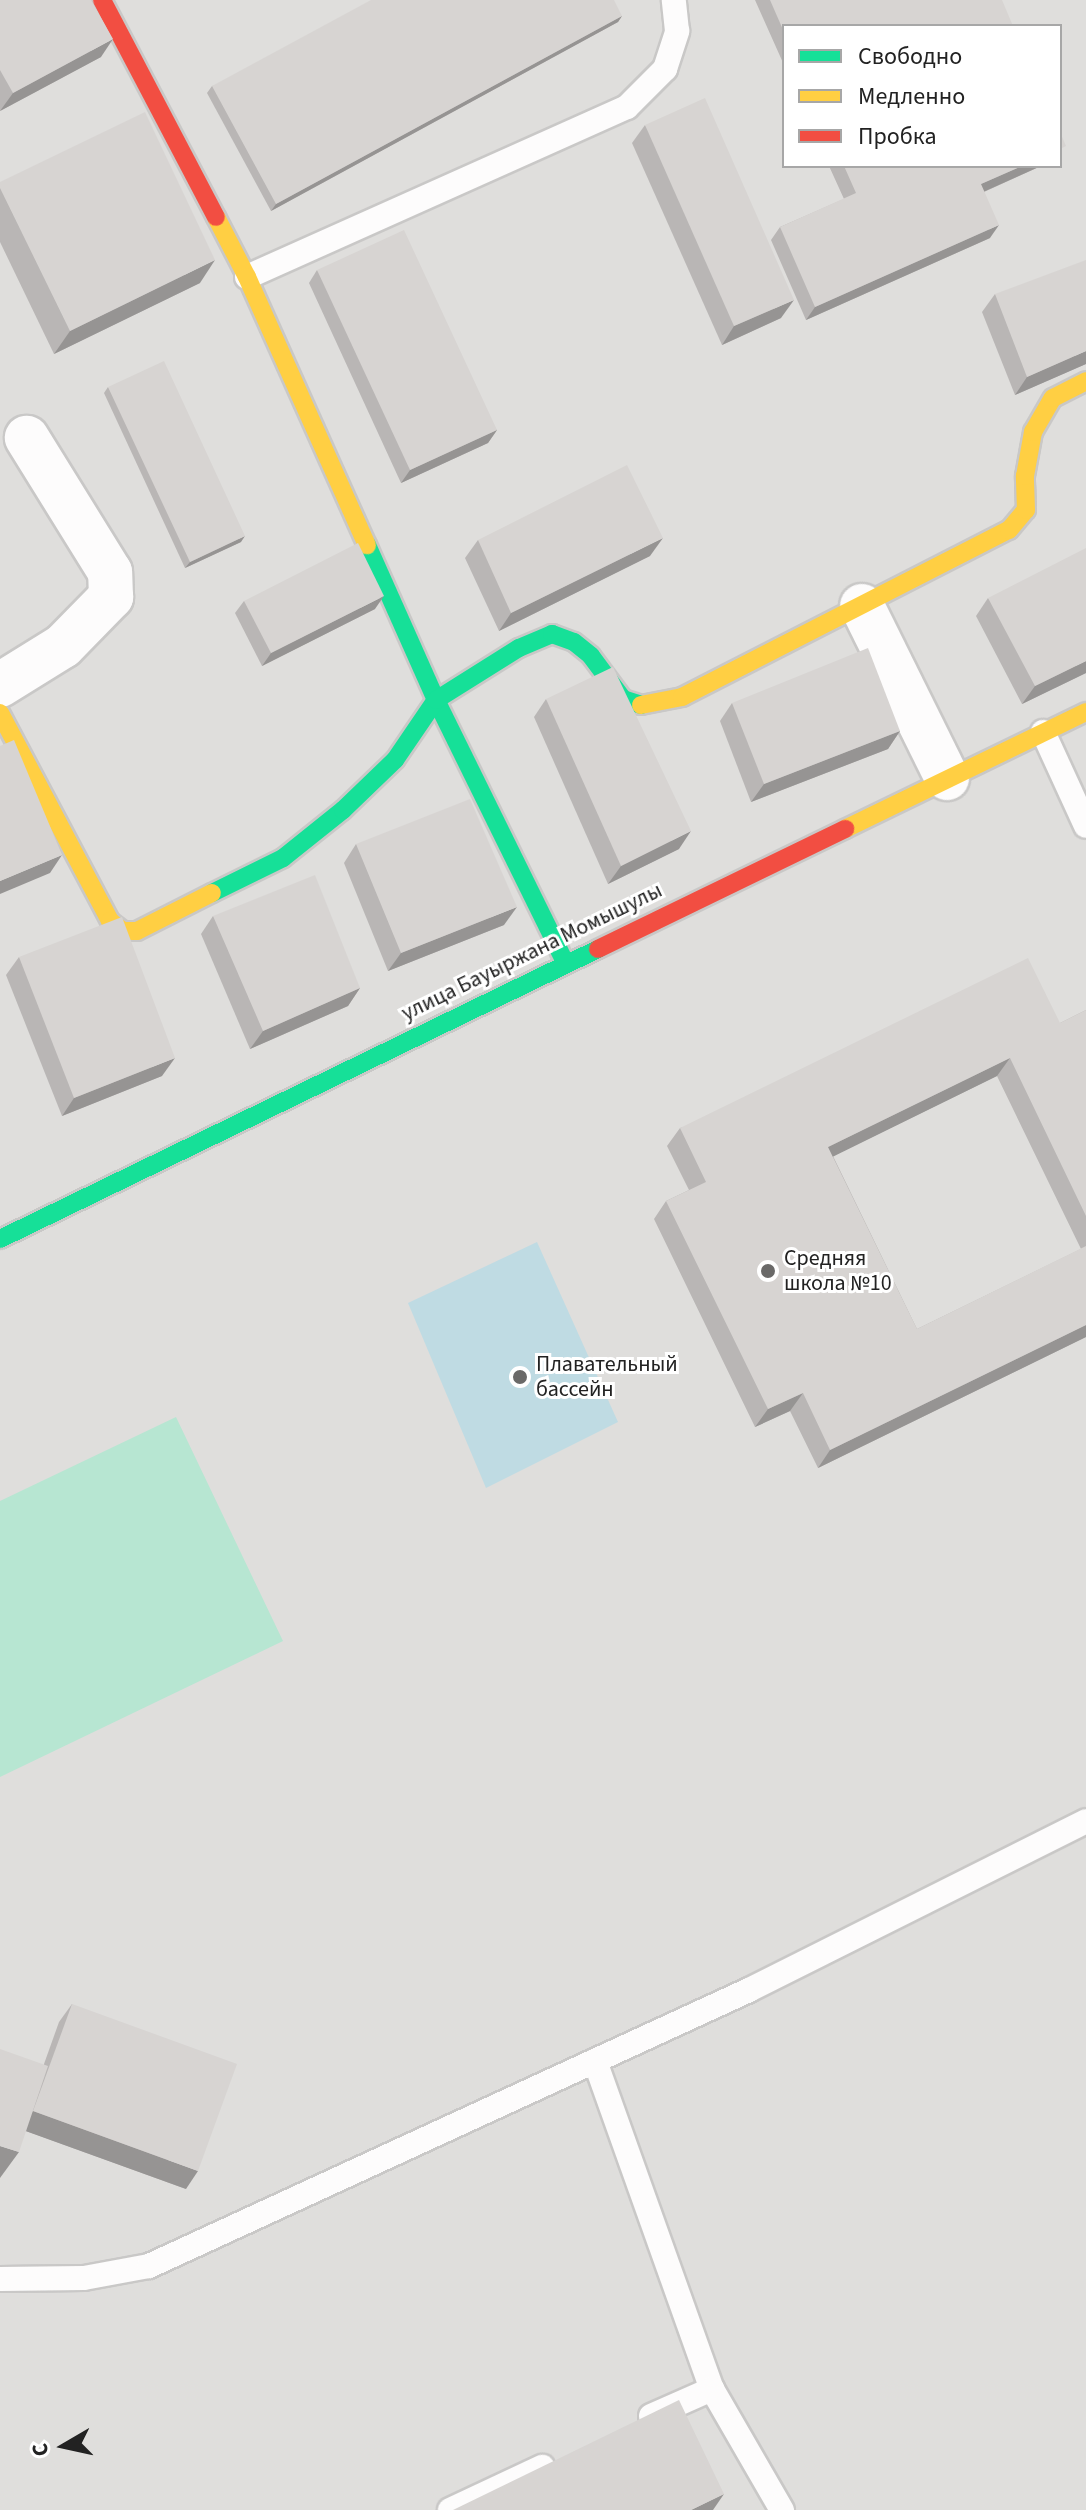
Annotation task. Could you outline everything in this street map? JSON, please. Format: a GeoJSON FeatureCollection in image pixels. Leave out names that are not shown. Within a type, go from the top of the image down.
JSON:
{"type":"FeatureCollection","features":[{"type":"Feature","properties":{"kind":"street"},"geometry":{"type":"LineString","coordinates":[[102,0],[247,277],[436,700],[565,962]]}},
{"type":"Feature","properties":{"kind":"street"},"geometry":{"type":"LineString","coordinates":[[0,713],[110,921],[123,931],[137,931],[283,858],[343,810],[395,760],[436,700],[519,648],[552,634],[574,642],[591,656],[623,699],[646,706],[682,697],[1009,530],[1026,510],[1025,476],[1033,432],[1053,398],[1086,381]]}},
{"type":"Feature","properties":{"kind":"street"},"geometry":{"type":"LineString","coordinates":[[0,685],[63,646],[111,597],[110,572],[27,438]]}},
{"type":"Feature","properties":{"kind":"street"},"geometry":{"type":"LineString","coordinates":[[862,606],[947,778]]}},
{"type":"Feature","properties":{"kind":"street","name":"улица Бауыржана Момышулы"},"geometry":{"type":"LineString","coordinates":[[0,1239],[565,962],[1086,712]]}},
{"type":"Feature","properties":{"kind":"lane"},"geometry":{"type":"LineString","coordinates":[[247,277],[627,107],[665,69],[677,31],[674,0]]}},
{"type":"Feature","properties":{"kind":"lane"},"geometry":{"type":"LineString","coordinates":[[1043,732],[1086,826]]}},
{"type":"Feature","properties":{"kind":"lane"},"geometry":{"type":"LineString","coordinates":[[0,2279],[84,2278],[149,2266],[749,1990],[1086,1821]]}},
{"type":"Feature","properties":{"kind":"lane"},"geometry":{"type":"LineString","coordinates":[[595,2061],[712,2389],[782,2510]]}},
{"type":"Feature","properties":{"kind":"lane"},"geometry":{"type":"LineString","coordinates":[[629,2427],[712,2389]]}},
{"type":"Feature","properties":{"kind":"lane"},"geometry":{"type":"LineString","coordinates":[[450,2510],[560,2459]]}},
{"type":"Feature","properties":{"kind":"shaded area"},"geometry":{"type":"Polygon","coordinates":[[[0,0],[1086,0],[1086,2510],[0,2510],[0,0]]]}},
{"type":"Feature","properties":{"kind":"green space"},"geometry":{"type":"Polygon","coordinates":[[[176,1417],[283,1641],[0,1777],[0,1501],[176,1417]]]}},
{"type":"Feature","properties":{"kind":"water"},"geometry":{"type":"Polygon","coordinates":[[[537,1242],[618,1422],[486,1488],[408,1303],[537,1242]]]}},
{"type":"Feature","properties":{"kind":"building"},"geometry":{"type":"Polygon","coordinates":[[[0,0],[91,0],[113,39],[13,93],[0,70],[0,0]]]}},
{"type":"Feature","properties":{"kind":"building"},"geometry":{"type":"Polygon","coordinates":[[[371,0],[614,0],[622,16],[276,204],[212,86],[371,0]]]}},
{"type":"Feature","properties":{"kind":"building"},"geometry":{"type":"Polygon","coordinates":[[[770,0],[1002,0],[1012,24],[782,24],[782,27],[770,0]]]}},
{"type":"Feature","properties":{"kind":"building"},"geometry":{"type":"Polygon","coordinates":[[[705,98],[794,300],[734,326],[645,125],[705,98]]]}},
{"type":"Feature","properties":{"kind":"building"},"geometry":{"type":"Polygon","coordinates":[[[145,112],[215,260],[70,331],[0,188],[0,182],[145,112]]]}},
{"type":"Feature","properties":{"kind":"building"},"geometry":{"type":"Polygon","coordinates":[[[845,168],[1017,168],[981,184],[999,225],[815,307],[780,227],[856,193],[845,168]]]}},
{"type":"Feature","properties":{"kind":"building"},"geometry":{"type":"Polygon","coordinates":[[[404,230],[497,430],[410,470],[317,270],[404,230]]]}},
{"type":"Feature","properties":{"kind":"building"},"geometry":{"type":"Polygon","coordinates":[[[1086,260],[1086,351],[1027,377],[995,294],[1086,260]]]}},
{"type":"Feature","properties":{"kind":"building"},"geometry":{"type":"Polygon","coordinates":[[[164,361],[245,536],[190,562],[108,387],[164,361]]]}},
{"type":"Feature","properties":{"kind":"building"},"geometry":{"type":"Polygon","coordinates":[[[627,465],[663,538],[511,613],[478,540],[627,465]]]}},
{"type":"Feature","properties":{"kind":"building"},"geometry":{"type":"Polygon","coordinates":[[[358,543],[384,596],[271,653],[244,601],[358,543]]]}},
{"type":"Feature","properties":{"kind":"building"},"geometry":{"type":"Polygon","coordinates":[[[1086,548],[1086,661],[1035,686],[988,598],[1086,548]]]}},
{"type":"Feature","properties":{"kind":"building"},"geometry":{"type":"Polygon","coordinates":[[[868,648],[900,731],[764,784],[732,703],[868,648]]]}},
{"type":"Feature","properties":{"kind":"building"},"geometry":{"type":"Polygon","coordinates":[[[613,667],[691,831],[621,866],[546,699],[613,667]]]}},
{"type":"Feature","properties":{"kind":"building"},"geometry":{"type":"Polygon","coordinates":[[[14,740],[62,855],[0,881],[0,746],[14,740]]]}},
{"type":"Feature","properties":{"kind":"building"},"geometry":{"type":"Polygon","coordinates":[[[470,799],[517,907],[401,953],[356,844],[470,799]]]}},
{"type":"Feature","properties":{"kind":"building"},"geometry":{"type":"Polygon","coordinates":[[[315,875],[360,988],[263,1031],[213,916],[315,875]]]}},
{"type":"Feature","properties":{"kind":"building"},"geometry":{"type":"Polygon","coordinates":[[[122,917],[175,1058],[74,1098],[19,957],[122,917]]]}},
{"type":"Feature","properties":{"kind":"building"},"geometry":{"type":"Polygon","coordinates":[[[1028,958],[1060,1023],[1086,1010],[1086,1216],[1010,1058],[828,1147],[917,1329],[1086,1246],[1086,1325],[830,1450],[803,1393],[768,1409],[666,1201],[706,1182],[680,1128],[1028,958]]]}},
{"type":"Feature","properties":{"kind":"building"},"geometry":{"type":"Polygon","coordinates":[[[72,2004],[237,2064],[198,2171],[33,2111],[72,2004]]]}},
{"type":"Feature","properties":{"kind":"building"},"geometry":{"type":"Polygon","coordinates":[[[0,2049],[48,2066],[19,2152],[0,2146],[0,2049]]]}},
{"type":"Feature","properties":{"kind":"building"},"geometry":{"type":"Polygon","coordinates":[[[679,2400],[724,2494],[691,2510],[453,2510],[679,2400]]]}},
{"type":"Feature","properties":{"kind":"traffic: fast"},"geometry":{"type":"LineString","coordinates":[[367,545],[436,700],[565,962]]}},
{"type":"Feature","properties":{"kind":"traffic: fast"},"geometry":{"type":"LineString","coordinates":[[212,893],[283,858],[343,810],[395,760],[436,700],[519,648],[552,634],[574,642],[591,656],[623,699],[641,705]]}},
{"type":"Feature","properties":{"kind":"traffic: fast"},"geometry":{"type":"LineString","coordinates":[[0,1239],[598,949]]}},
{"type":"Feature","properties":{"kind":"traffic: slow"},"geometry":{"type":"LineString","coordinates":[[216,217],[247,277],[367,545]]}},
{"type":"Feature","properties":{"kind":"traffic: slow"},"geometry":{"type":"LineString","coordinates":[[641,705],[682,697],[1009,530],[1026,510],[1025,476],[1033,432],[1053,398],[1086,381]]}},
{"type":"Feature","properties":{"kind":"traffic: slow"},"geometry":{"type":"LineString","coordinates":[[845,829],[1086,712]]}},
{"type":"Feature","properties":{"kind":"traffic: slow"},"geometry":{"type":"LineString","coordinates":[[0,713],[110,921],[123,931],[137,931],[212,893]]}},
{"type":"Feature","properties":{"kind":"traffic: jam"},"geometry":{"type":"LineString","coordinates":[[102,0],[216,217]]}},
{"type":"Feature","properties":{"kind":"traffic: jam"},"geometry":{"type":"LineString","coordinates":[[598,949],[845,829]]}},
{"type":"Feature","properties":{"kind":"place","name":"Средняя школа №10"},"geometry":{"type":"Point","coordinates":[768,1271]}},
{"type":"Feature","properties":{"kind":"place","name":"Плавательный бассейн"},"geometry":{"type":"Point","coordinates":[520,1377]}}]}
